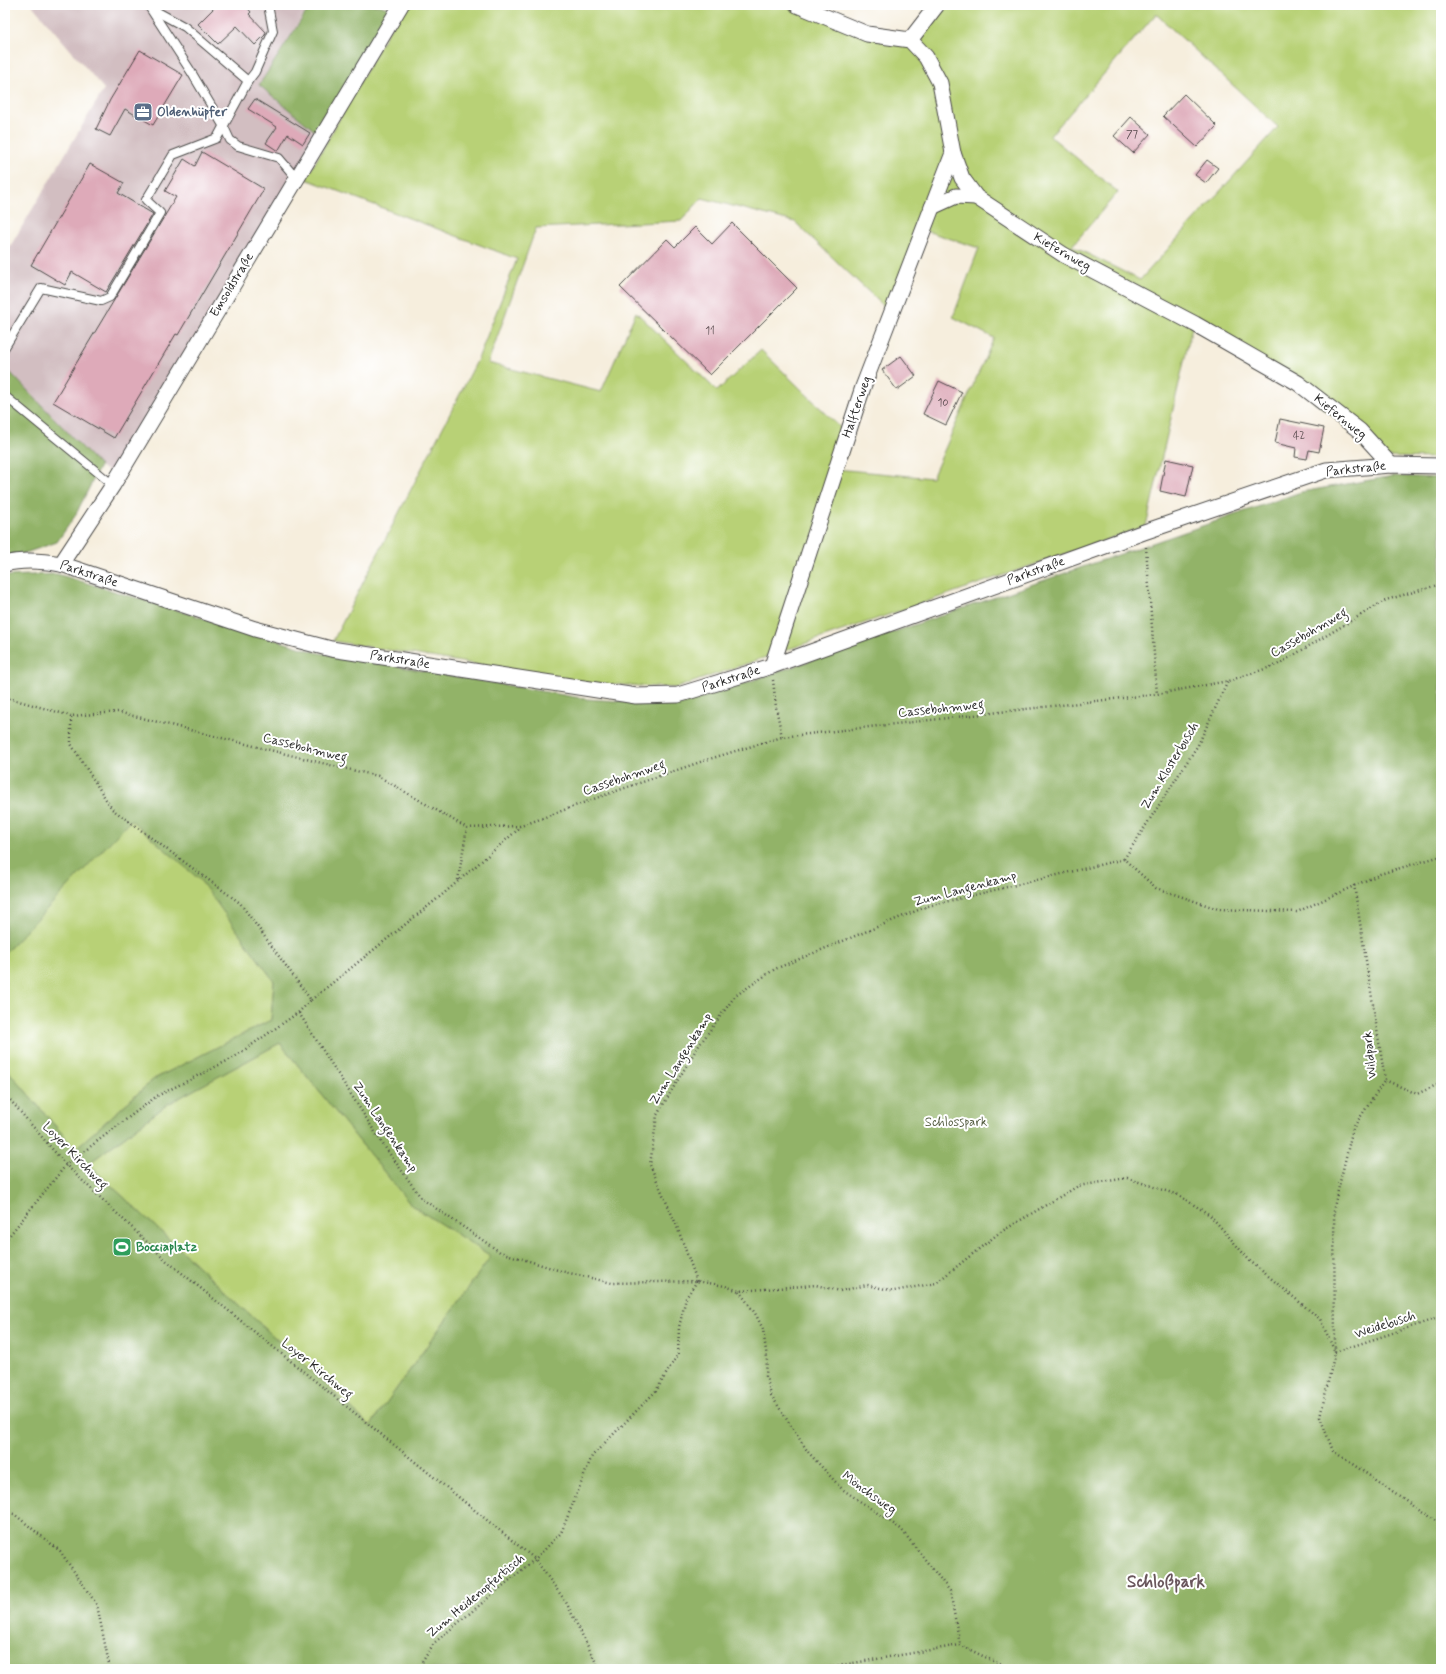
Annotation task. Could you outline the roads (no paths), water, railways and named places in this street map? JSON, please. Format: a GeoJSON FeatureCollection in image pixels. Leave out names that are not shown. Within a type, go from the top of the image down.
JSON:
{"type":"FeatureCollection","features":[{"type":"Feature","properties":{"kind":"street","name":"Emsoldstraße"},"geometry":{"type":"LineString","coordinates":[[61,564],[113,485],[401,5]]}},
{"type":"Feature","properties":{"kind":"street"},"geometry":{"type":"LineString","coordinates":[[797,5],[866,34],[910,40],[937,5]]}},
{"type":"Feature","properties":{"kind":"street","name":"Kiefernweg"},"geometry":{"type":"LineString","coordinates":[[910,40],[926,57],[940,82],[953,153],[962,178],[976,197],[1064,255],[1195,324],[1298,383],[1360,431],[1391,465]]}},
{"type":"Feature","properties":{"kind":"street","name":"Halfterweg"},"geometry":{"type":"LineString","coordinates":[[772,666],[863,387],[953,153]]}},
{"type":"Feature","properties":{"kind":"street"},"geometry":{"type":"LineString","coordinates":[[932,207],[956,196],[976,197]]}},
{"type":"Feature","properties":{"kind":"street","name":"Parkstraße"},"geometry":{"type":"LineString","coordinates":[[5,564],[12,562],[44,561],[61,564],[255,629],[331,649],[636,696],[678,695],[772,666],[1144,532],[1326,470],[1391,465],[1441,466]]}},
{"type":"Feature","properties":{"kind":"lane"},"geometry":{"type":"LineString","coordinates":[[5,347],[41,288],[101,301],[110,297],[160,213],[146,200],[173,155],[217,138],[248,81],[255,72],[273,32],[268,5]]}},
{"type":"Feature","properties":{"kind":"lane"},"geometry":{"type":"LineString","coordinates":[[149,6],[185,27],[248,81]]}},
{"type":"Feature","properties":{"kind":"lane"},"geometry":{"type":"LineString","coordinates":[[149,6],[166,31],[224,127],[230,140],[238,146],[279,158],[296,178]]}},
{"type":"Feature","properties":{"kind":"lane"},"geometry":{"type":"LineString","coordinates":[[5,396],[113,485]]}},
{"type":"Feature","properties":{"kind":"place","name":"Oldenhüpfer"},"geometry":{"type":"Point","coordinates":[143,112]}},
{"type":"Feature","properties":{"kind":"place","name":"Bocciaplatz"},"geometry":{"type":"Point","coordinates":[122,1247]}},
{"type":"Feature","properties":{"kind":"district","name":"Schloßpark"},"geometry":{"type":"Point","coordinates":[1166,1582]}},
{"type":"Feature","properties":{"kind":"park label","name":"Schlosspark"},"geometry":{"type":"Point","coordinates":[956,1122]}}]}
